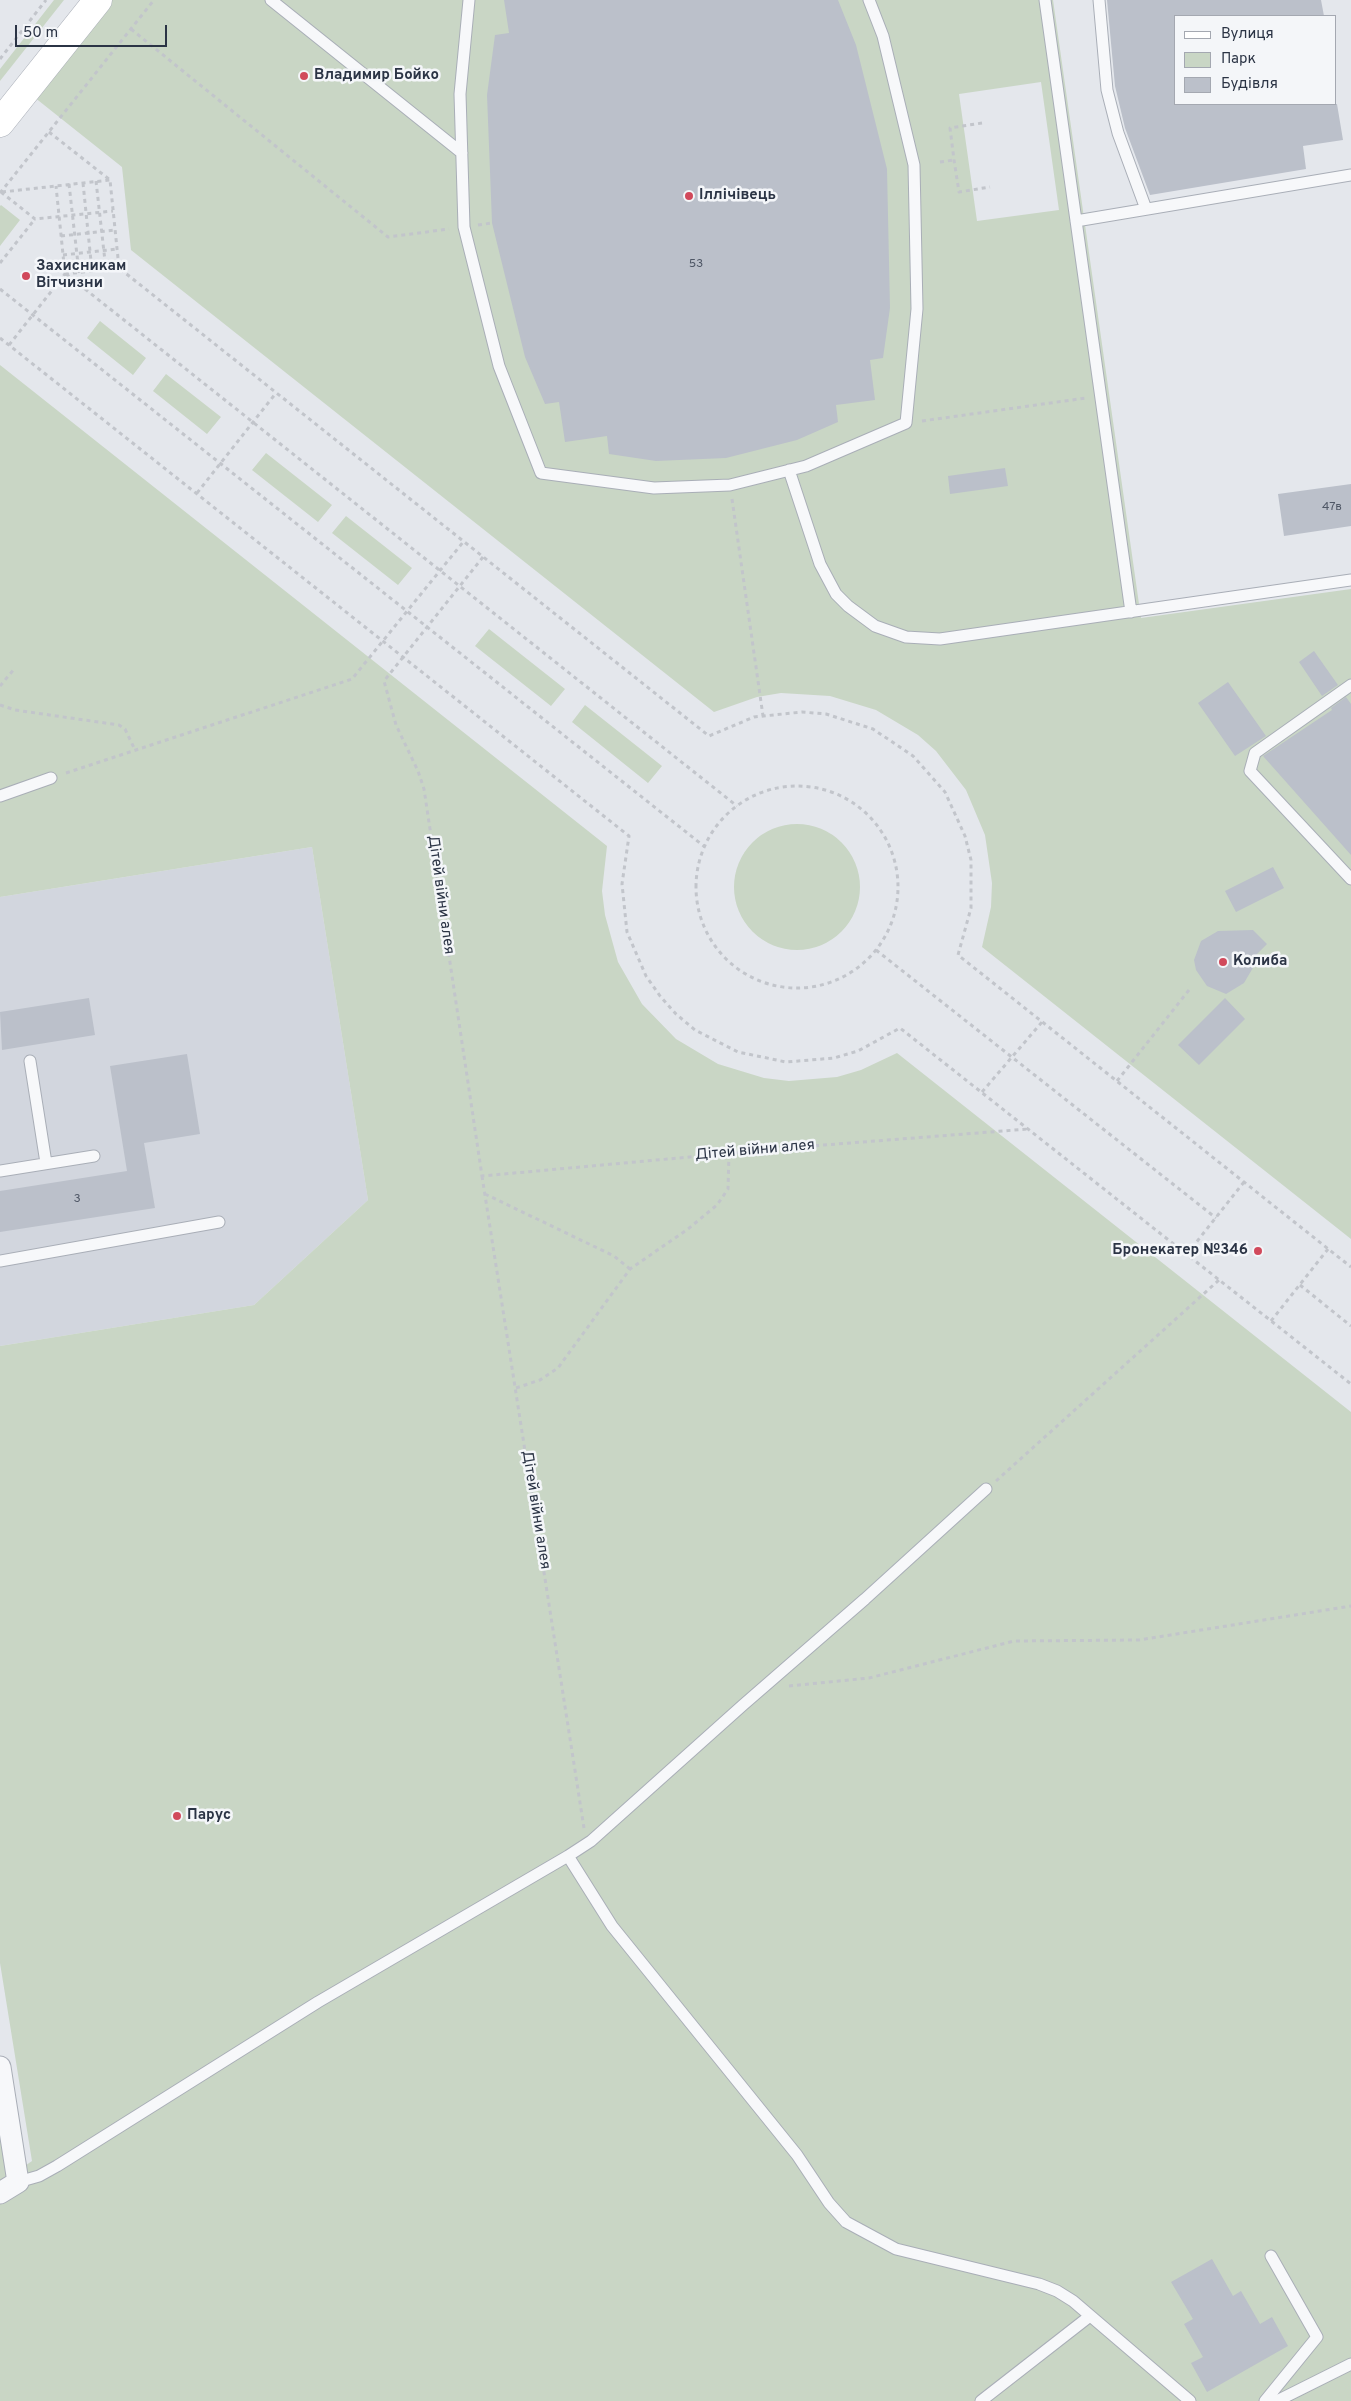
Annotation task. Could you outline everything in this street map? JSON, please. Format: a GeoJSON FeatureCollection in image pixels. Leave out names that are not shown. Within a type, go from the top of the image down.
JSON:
{"type":"FeatureCollection","features":[{"type":"Feature","properties":{"kind":"main road"},"geometry":{"type":"LineString","coordinates":[[0,124],[98,0]]}},
{"type":"Feature","properties":{"kind":"street"},"geometry":{"type":"LineString","coordinates":[[0,2067],[18,2182],[0,2193]]}},
{"type":"Feature","properties":{"kind":"lane"},"geometry":{"type":"LineString","coordinates":[[271,0],[462,152]]}},
{"type":"Feature","properties":{"kind":"lane"},"geometry":{"type":"LineString","coordinates":[[469,0],[460,94],[464,226],[499,366],[541,473],[654,488],[730,485],[806,466],[906,423],[917,309],[914,166],[883,36],[868,0]]}},
{"type":"Feature","properties":{"kind":"lane"},"geometry":{"type":"LineString","coordinates":[[1045,0],[1131,612]]}},
{"type":"Feature","properties":{"kind":"lane"},"geometry":{"type":"LineString","coordinates":[[1099,0],[1107,90],[1118,132],[1146,209]]}},
{"type":"Feature","properties":{"kind":"lane"},"geometry":{"type":"LineString","coordinates":[[1076,221],[1351,175]]}},
{"type":"Feature","properties":{"kind":"lane"},"geometry":{"type":"LineString","coordinates":[[789,470],[827,580],[848,606],[875,626],[890,633],[923,640],[1351,580]]}},
{"type":"Feature","properties":{"kind":"lane"},"geometry":{"type":"LineString","coordinates":[[1351,685],[1255,753],[1250,771],[1351,879]]}},
{"type":"Feature","properties":{"kind":"lane"},"geometry":{"type":"LineString","coordinates":[[0,796],[51,778]]}},
{"type":"Feature","properties":{"kind":"lane"},"geometry":{"type":"LineString","coordinates":[[30,1060],[46,1163]]}},
{"type":"Feature","properties":{"kind":"lane"},"geometry":{"type":"LineString","coordinates":[[0,1171],[94,1156]]}},
{"type":"Feature","properties":{"kind":"lane"},"geometry":{"type":"LineString","coordinates":[[0,1261],[219,1222]]}},
{"type":"Feature","properties":{"kind":"lane"},"geometry":{"type":"LineString","coordinates":[[18,2182],[39,2176],[57,2166],[318,2002],[587,1844],[866,1599],[986,1489]]}},
{"type":"Feature","properties":{"kind":"lane"},"geometry":{"type":"LineString","coordinates":[[568,1856],[612,1926],[797,2155],[829,2203],[846,2222],[896,2249],[1057,2291],[1090,2316],[1190,2401]]}},
{"type":"Feature","properties":{"kind":"lane"},"geometry":{"type":"LineString","coordinates":[[1265,2401],[1317,2337],[1271,2256]]}},
{"type":"Feature","properties":{"kind":"lane"},"geometry":{"type":"LineString","coordinates":[[981,2401],[1090,2316]]}},
{"type":"Feature","properties":{"kind":"lane"},"geometry":{"type":"LineString","coordinates":[[1277,2401],[1351,2364]]}},
{"type":"Feature","properties":{"kind":"path"},"geometry":{"type":"LineString","coordinates":[[0,59],[46,0]]}},
{"type":"Feature","properties":{"kind":"path"},"geometry":{"type":"LineString","coordinates":[[1,192],[154,0]]}},
{"type":"Feature","properties":{"kind":"path"},"geometry":{"type":"LineString","coordinates":[[131,29],[388,237],[492,223]]}},
{"type":"Feature","properties":{"kind":"path"},"geometry":{"type":"LineString","coordinates":[[982,123],[950,128],[959,192],[990,187]]}},
{"type":"Feature","properties":{"kind":"path"},"geometry":{"type":"LineString","coordinates":[[49,132],[110,180],[119,268],[709,736],[731,725],[763,716],[802,712],[826,714],[850,720],[873,729],[894,741],[914,756],[945,792],[957,814],[965,836],[970,860],[971,908],[958,955],[1351,1267]]}},
{"type":"Feature","properties":{"kind":"path"},"geometry":{"type":"LineString","coordinates":[[940,162],[954,160]]}},
{"type":"Feature","properties":{"kind":"path"},"geometry":{"type":"LineString","coordinates":[[1,192],[110,180]]}},
{"type":"Feature","properties":{"kind":"path"},"geometry":{"type":"LineString","coordinates":[[96,181],[106,270]]}},
{"type":"Feature","properties":{"kind":"path"},"geometry":{"type":"LineString","coordinates":[[83,183],[92,271]]}},
{"type":"Feature","properties":{"kind":"path"},"geometry":{"type":"LineString","coordinates":[[69,184],[79,273]]}},
{"type":"Feature","properties":{"kind":"path"},"geometry":{"type":"LineString","coordinates":[[9,345],[65,274],[56,186]]}},
{"type":"Feature","properties":{"kind":"path"},"geometry":{"type":"LineString","coordinates":[[1,192],[35,219]]}},
{"type":"Feature","properties":{"kind":"path"},"geometry":{"type":"LineString","coordinates":[[0,263],[35,219],[113,211]]}},
{"type":"Feature","properties":{"kind":"path"},"geometry":{"type":"LineString","coordinates":[[61,236],[115,230]]}},
{"type":"Feature","properties":{"kind":"path"},"geometry":{"type":"LineString","coordinates":[[63,255],[117,249]]}},
{"type":"Feature","properties":{"kind":"path"},"geometry":{"type":"LineString","coordinates":[[65,274],[119,268]]}},
{"type":"Feature","properties":{"kind":"path"},"geometry":{"type":"LineString","coordinates":[[65,274],[737,806]]}},
{"type":"Feature","properties":{"kind":"path"},"geometry":{"type":"LineString","coordinates":[[0,289],[705,847]]}},
{"type":"Feature","properties":{"kind":"path"},"geometry":{"type":"LineString","coordinates":[[0,338],[629,836],[622,884],[627,932],[646,976],[676,1014],[695,1030],[738,1052],[762,1058],[794,1062],[834,1058],[858,1051],[900,1028],[1351,1384]]}},
{"type":"Feature","properties":{"kind":"path"},"geometry":{"type":"LineString","coordinates":[[196,493],[276,393]]}},
{"type":"Feature","properties":{"kind":"path"},"geometry":{"type":"LineString","coordinates":[[906,423],[1100,396]]}},
{"type":"Feature","properties":{"kind":"path"},"geometry":{"type":"LineString","coordinates":[[730,485],[763,716]]}},
{"type":"Feature","properties":{"kind":"path"},"geometry":{"type":"LineString","coordinates":[[51,778],[352,678],[464,541]]}},
{"type":"Feature","properties":{"kind":"path"},"geometry":{"type":"LineString","coordinates":[[403,657],[483,557]]}},
{"type":"Feature","properties":{"kind":"path","name":"Дітей війни алея"},"geometry":{"type":"LineString","coordinates":[[403,657],[384,681],[396,725],[418,771],[424,789],[482,1176],[587,1844]]}},
{"type":"Feature","properties":{"kind":"path"},"geometry":{"type":"LineString","coordinates":[[0,686],[15,668]]}},
{"type":"Feature","properties":{"kind":"path"},"geometry":{"type":"LineString","coordinates":[[0,705],[15,710],[119,725],[125,730],[135,750]]}},
{"type":"Feature","properties":{"kind":"path"},"geometry":{"type":"LineString","coordinates":[[812,787],[845,798],[873,820],[891,850],[896,867],[898,884],[893,919],[876,950],[850,973],[817,986],[782,986],[749,975],[721,954],[703,924],[696,890],[697,872],[705,847],[718,824],[737,806],[760,793],[777,788],[812,787]]}},
{"type":"Feature","properties":{"kind":"path"},"geometry":{"type":"LineString","coordinates":[[876,950],[1216,1218]]}},
{"type":"Feature","properties":{"kind":"path"},"geometry":{"type":"LineString","coordinates":[[1117,1081],[1189,990]]}},
{"type":"Feature","properties":{"kind":"path"},"geometry":{"type":"LineString","coordinates":[[982,1092],[1042,1022]]}},
{"type":"Feature","properties":{"kind":"path","name":"Дітей війни алея"},"geometry":{"type":"LineString","coordinates":[[482,1176],[729,1153],[1028,1129]]}},
{"type":"Feature","properties":{"kind":"path"},"geometry":{"type":"LineString","coordinates":[[516,1388],[540,1380],[558,1368],[630,1269],[688,1229],[718,1204],[728,1188],[729,1153]]}},
{"type":"Feature","properties":{"kind":"path"},"geometry":{"type":"LineString","coordinates":[[1187,1254],[1244,1182]]}},
{"type":"Feature","properties":{"kind":"path"},"geometry":{"type":"LineString","coordinates":[[485,1193],[614,1256],[630,1269]]}},
{"type":"Feature","properties":{"kind":"path"},"geometry":{"type":"LineString","coordinates":[[1271,1321],[1328,1249]]}},
{"type":"Feature","properties":{"kind":"path"},"geometry":{"type":"LineString","coordinates":[[986,1489],[1219,1280]]}},
{"type":"Feature","properties":{"kind":"path"},"geometry":{"type":"LineString","coordinates":[[1300,1285],[1351,1326]]}},
{"type":"Feature","properties":{"kind":"path"},"geometry":{"type":"LineString","coordinates":[[764,1687],[813,1685],[869,1678],[962,1653],[1026,1640],[1139,1640],[1351,1606]]}},
{"type":"Feature","properties":{"kind":"shaded area"},"geometry":{"type":"Polygon","coordinates":[[[312,847],[368,1200],[254,1305],[0,1346],[0,897],[312,847]]]}},
{"type":"Feature","properties":{"kind":"green space"},"geometry":{"type":"Polygon","coordinates":[[[54,0],[64,0],[0,81],[0,69],[54,0]]]}},
{"type":"Feature","properties":{"kind":"green space"},"geometry":{"type":"Polygon","coordinates":[[[112,0],[1053,0],[1141,618],[1351,589],[1351,1239],[982,947],[991,907],[992,883],[985,835],[966,790],[936,751],[918,735],[876,710],[830,696],[781,693],[757,697],[714,712],[131,250],[122,167],[34,97],[112,0]],[[1041,82],[959,94],[977,221],[1059,210],[1041,82]]]}},
{"type":"Feature","properties":{"kind":"green space"},"geometry":{"type":"Polygon","coordinates":[[[0,206],[20,220],[0,246],[0,206]]]}},
{"type":"Feature","properties":{"kind":"green space"},"geometry":{"type":"Polygon","coordinates":[[[100,321],[146,358],[133,375],[87,338],[100,321]]]}},
{"type":"Feature","properties":{"kind":"green space"},"geometry":{"type":"Polygon","coordinates":[[[0,365],[607,846],[602,891],[605,915],[618,962],[642,1004],[676,1039],[718,1064],[764,1078],[789,1081],[837,1077],[861,1070],[897,1053],[1351,1412],[1351,2401],[0,2401],[0,2078],[16,2172],[32,2161],[0,1963],[0,1346],[254,1305],[368,1200],[312,847],[0,897],[0,365]]]}},
{"type":"Feature","properties":{"kind":"green space"},"geometry":{"type":"Polygon","coordinates":[[[166,374],[221,417],[207,434],[153,391],[166,374]]]}},
{"type":"Feature","properties":{"kind":"green space"},"geometry":{"type":"Polygon","coordinates":[[[266,453],[332,505],[318,522],[252,470],[266,453]]]}},
{"type":"Feature","properties":{"kind":"green space"},"geometry":{"type":"Polygon","coordinates":[[[346,516],[412,568],[398,585],[332,533],[346,516]]]}},
{"type":"Feature","properties":{"kind":"green space"},"geometry":{"type":"Polygon","coordinates":[[[489,629],[565,689],[551,706],[475,646],[489,629]]]}},
{"type":"Feature","properties":{"kind":"green space"},"geometry":{"type":"Polygon","coordinates":[[[585,705],[662,766],[648,783],[572,722],[585,705]]]}},
{"type":"Feature","properties":{"kind":"green space"},"geometry":{"type":"Polygon","coordinates":[[[797,824],[821,829],[841,843],[855,863],[860,887],[855,911],[841,931],[821,945],[797,950],[773,945],[753,931],[739,911],[734,887],[739,863],[753,843],[773,829],[797,824]]]}},
{"type":"Feature","properties":{"kind":"building"},"geometry":{"type":"Polygon","coordinates":[[[504,0],[838,0],[856,45],[887,169],[890,308],[883,358],[870,360],[875,400],[836,405],[838,422],[797,440],[726,458],[656,461],[609,454],[607,436],[565,442],[559,402],[545,404],[525,357],[492,223],[487,95],[495,35],[509,33],[504,0]]]}},
{"type":"Feature","properties":{"kind":"building"},"geometry":{"type":"Polygon","coordinates":[[[1107,0],[1321,0],[1324,15],[1174,15],[1174,105],[1337,104],[1343,140],[1303,146],[1306,169],[1150,195],[1125,128],[1115,86],[1107,0]]]}},
{"type":"Feature","properties":{"kind":"building"},"geometry":{"type":"Polygon","coordinates":[[[1005,468],[1008,486],[950,494],[948,476],[1005,468]]]}},
{"type":"Feature","properties":{"kind":"building"},"geometry":{"type":"Polygon","coordinates":[[[1351,484],[1351,526],[1284,536],[1278,494],[1351,484]]]}},
{"type":"Feature","properties":{"kind":"building"},"geometry":{"type":"Polygon","coordinates":[[[1314,651],[1338,685],[1322,696],[1299,662],[1314,651]]]}},
{"type":"Feature","properties":{"kind":"building"},"geometry":{"type":"Polygon","coordinates":[[[1228,682],[1266,736],[1235,756],[1198,703],[1228,682]]]}},
{"type":"Feature","properties":{"kind":"building"},"geometry":{"type":"Polygon","coordinates":[[[1346,697],[1351,704],[1351,855],[1263,756],[1332,710],[1331,708],[1346,697]]]}},
{"type":"Feature","properties":{"kind":"building"},"geometry":{"type":"Polygon","coordinates":[[[1273,867],[1284,888],[1236,912],[1225,891],[1273,867]]]}},
{"type":"Feature","properties":{"kind":"building"},"geometry":{"type":"Polygon","coordinates":[[[1253,930],[1267,944],[1254,957],[1254,966],[1244,983],[1226,994],[1207,986],[1196,970],[1194,960],[1201,941],[1218,931],[1253,930]]]}},
{"type":"Feature","properties":{"kind":"building"},"geometry":{"type":"Polygon","coordinates":[[[89,998],[95,1035],[2,1050],[0,1012],[89,998]]]}},
{"type":"Feature","properties":{"kind":"building"},"geometry":{"type":"Polygon","coordinates":[[[1225,998],[1245,1019],[1199,1065],[1178,1045],[1225,998]]]}},
{"type":"Feature","properties":{"kind":"building"},"geometry":{"type":"Polygon","coordinates":[[[187,1054],[200,1134],[144,1143],[155,1208],[0,1232],[0,1191],[127,1171],[110,1066],[187,1054]]]}},
{"type":"Feature","properties":{"kind":"building"},"geometry":{"type":"Polygon","coordinates":[[[1212,2259],[1233,2296],[1241,2291],[1260,2324],[1272,2317],[1288,2346],[1207,2392],[1191,2363],[1203,2357],[1184,2324],[1193,2319],[1171,2282],[1212,2259]]]}},
{"type":"Feature","properties":{"kind":"place","name":"Владимир Бойко"},"geometry":{"type":"Point","coordinates":[304,76]}},
{"type":"Feature","properties":{"kind":"place","name":"Іллічівець"},"geometry":{"type":"Point","coordinates":[689,196]}},
{"type":"Feature","properties":{"kind":"place","name":"Захисникам Вітчизни"},"geometry":{"type":"Point","coordinates":[26,276]}},
{"type":"Feature","properties":{"kind":"place","name":"Колиба"},"geometry":{"type":"Point","coordinates":[1223,962]}},
{"type":"Feature","properties":{"kind":"place","name":"Бронекатер №346"},"geometry":{"type":"Point","coordinates":[1258,1251]}},
{"type":"Feature","properties":{"kind":"place","name":"Парус"},"geometry":{"type":"Point","coordinates":[177,1816]}}]}
